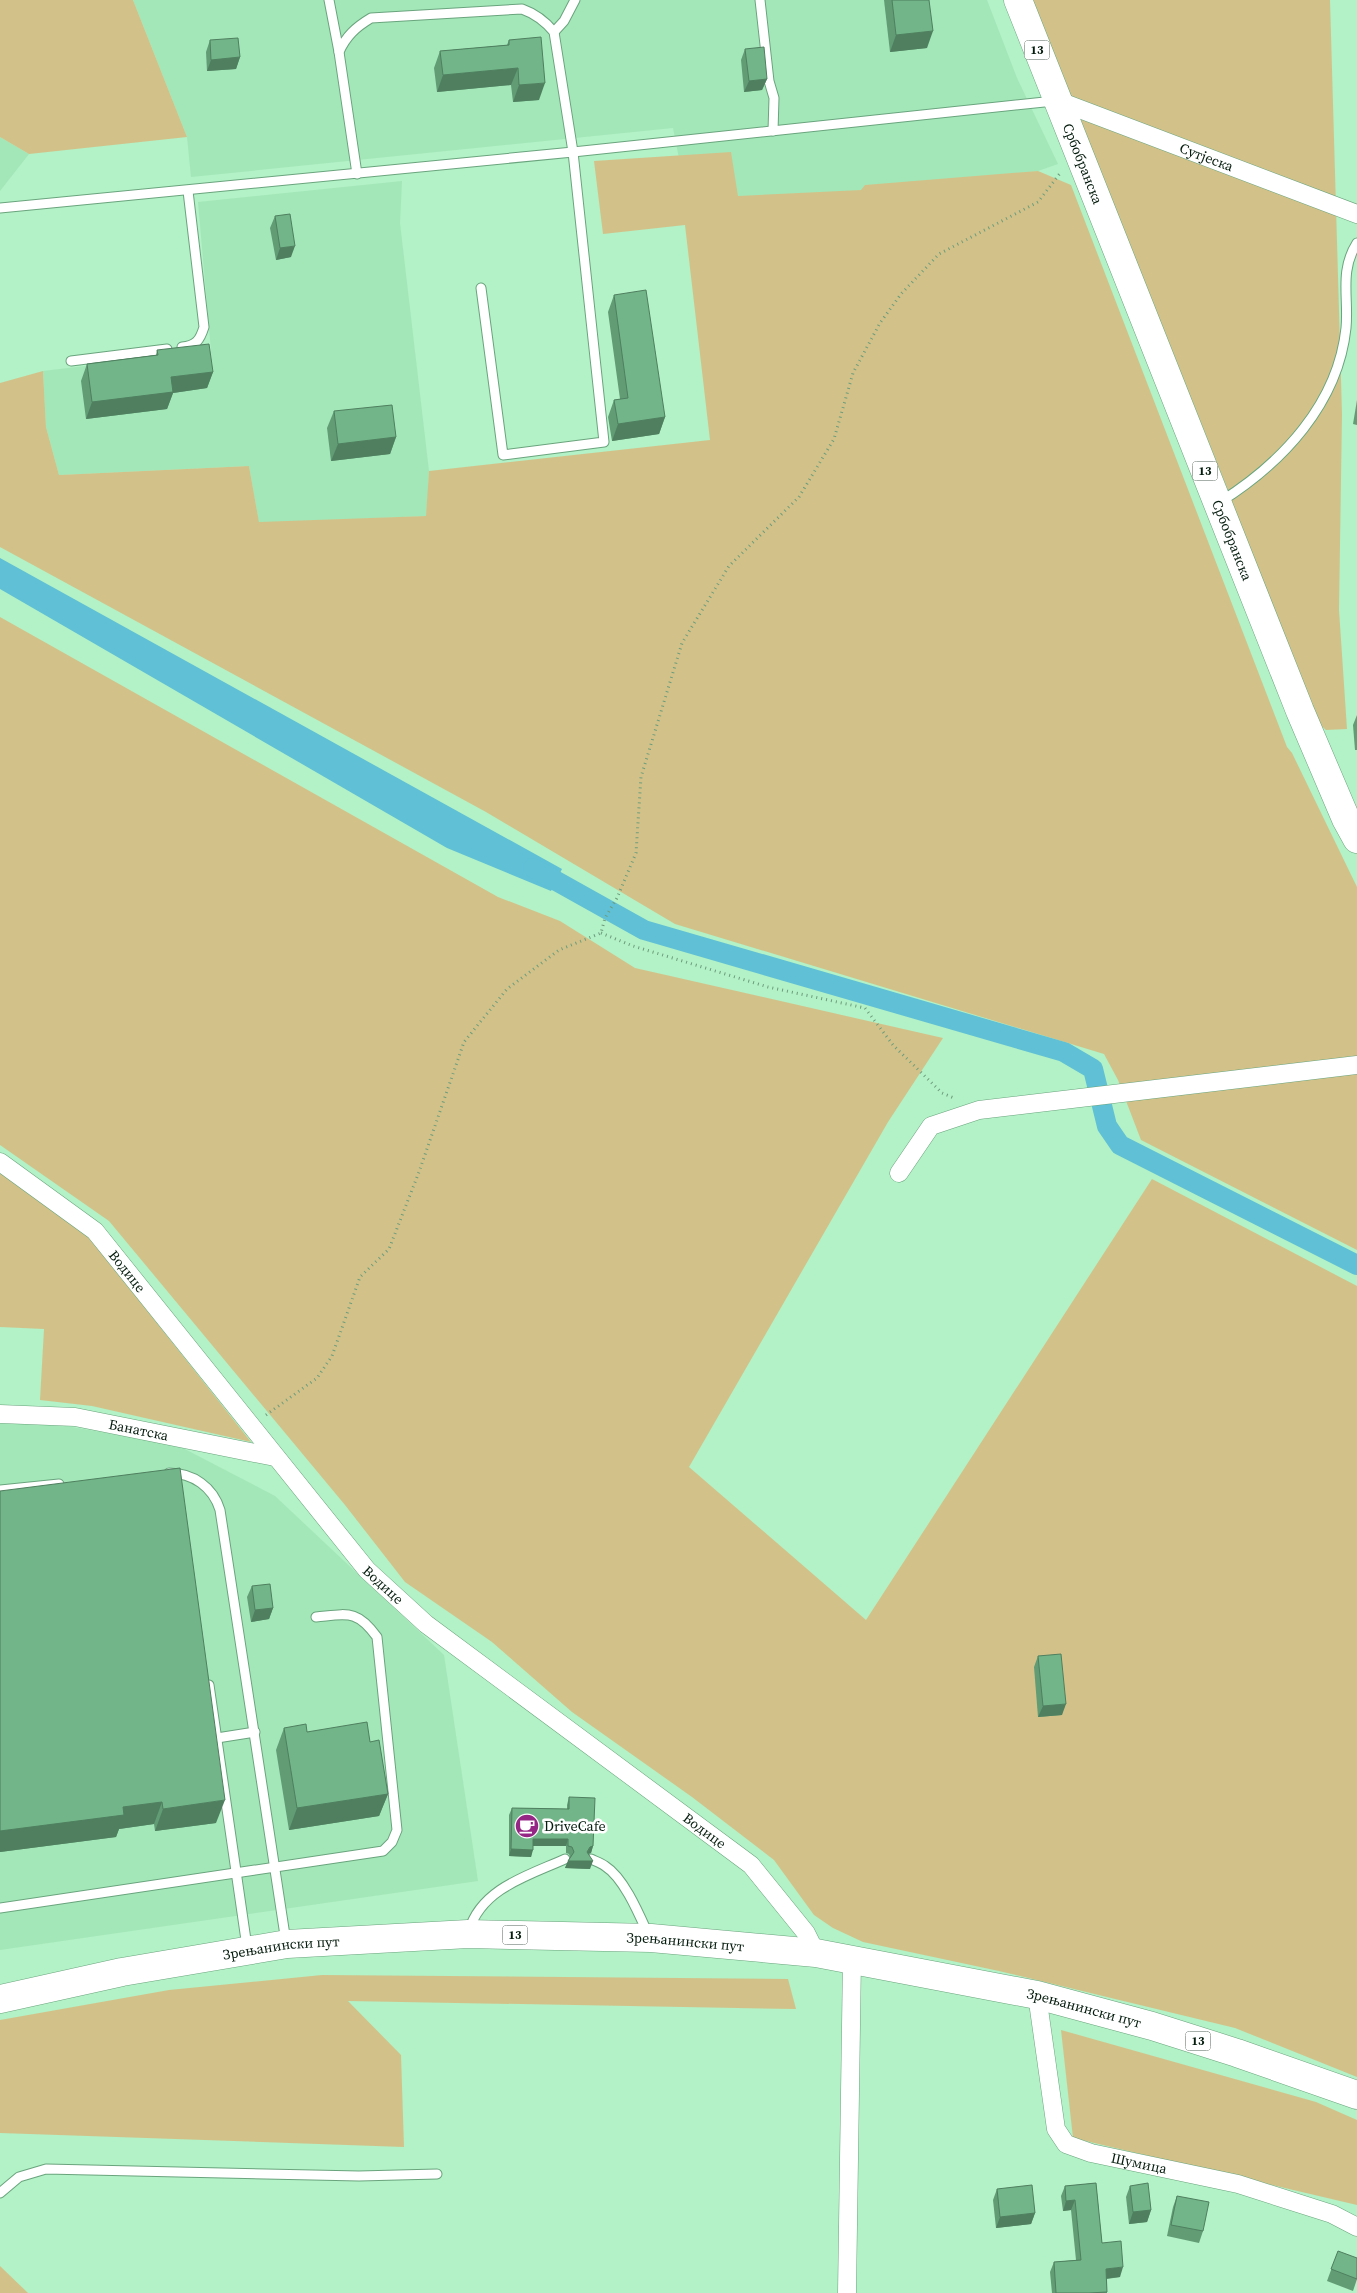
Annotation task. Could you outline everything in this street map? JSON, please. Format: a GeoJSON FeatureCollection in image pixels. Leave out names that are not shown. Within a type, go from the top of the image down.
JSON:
{"type":"FeatureCollection","features":[{"type":"Feature","properties":{"kind":"main road","name":"13"},"geometry":{"type":"LineString","coordinates":[[1018,0],[1056,100]]}},
{"type":"Feature","properties":{"kind":"main road","name":"Србобранска"},"geometry":{"type":"LineString","coordinates":[[1056,100],[1300,711],[1346,818],[1357,839]]}},
{"type":"Feature","properties":{"kind":"main road","name":"Зрењанински пут"},"geometry":{"type":"LineString","coordinates":[[0,2000],[122,1972],[286,1944],[468,1934],[651,1938],[816,1953],[1036,1994],[1152,2026],[1237,2053],[1357,2095]]}},
{"type":"Feature","properties":{"kind":"street","name":"Сутјеска"},"geometry":{"type":"LineString","coordinates":[[1056,100],[1357,214]]}},
{"type":"Feature","properties":{"kind":"street"},"geometry":{"type":"LineString","coordinates":[[899,1173],[931,1126],[980,1110],[1357,1065]]}},
{"type":"Feature","properties":{"kind":"street","name":"Водице"},"geometry":{"type":"LineString","coordinates":[[0,1162],[95,1231],[367,1570],[426,1624],[751,1865],[806,1933],[816,1953]]}},
{"type":"Feature","properties":{"kind":"street","name":"Банатска"},"geometry":{"type":"LineString","coordinates":[[0,1414],[75,1417],[275,1457]]}},
{"type":"Feature","properties":{"kind":"street"},"geometry":{"type":"LineString","coordinates":[[847,2293],[852,1959]]}},
{"type":"Feature","properties":{"kind":"street","name":"Шумица"},"geometry":{"type":"LineString","coordinates":[[1036,1994],[1056,2129],[1066,2144],[1091,2153],[1238,2184],[1332,2214],[1357,2227]]}},
{"type":"Feature","properties":{"kind":"lane"},"geometry":{"type":"LineString","coordinates":[[329,0],[358,174]]}},
{"type":"Feature","properties":{"kind":"lane"},"geometry":{"type":"LineString","coordinates":[[554,32],[564,21],[575,0]]}},
{"type":"Feature","properties":{"kind":"lane"},"geometry":{"type":"LineString","coordinates":[[760,0],[769,81],[774,98],[773,131]]}},
{"type":"Feature","properties":{"kind":"lane"},"geometry":{"type":"LineString","coordinates":[[338,52],[349,34],[371,18],[522,9],[538,17],[554,32],[573,152],[604,442],[503,455],[481,288]]}},
{"type":"Feature","properties":{"kind":"lane"},"geometry":{"type":"LineString","coordinates":[[0,208],[358,174],[1056,100]]}},
{"type":"Feature","properties":{"kind":"lane"},"geometry":{"type":"LineString","coordinates":[[71,361],[192,346],[199,340],[204,327],[188,191]]}},
{"type":"Feature","properties":{"kind":"lane"},"geometry":{"type":"LineString","coordinates":[[1218,504],[1268,467],[1298,436],[1317,409],[1334,375],[1342,349],[1346,326],[1345,273],[1348,260],[1357,243]]}},
{"type":"Feature","properties":{"kind":"lane"},"geometry":{"type":"LineString","coordinates":[[164,1473],[189,1476],[205,1486],[217,1501],[255,1732],[286,1944]]}},
{"type":"Feature","properties":{"kind":"lane"},"geometry":{"type":"LineString","coordinates":[[176,1473],[178,1483]]}},
{"type":"Feature","properties":{"kind":"lane"},"geometry":{"type":"LineString","coordinates":[[0,1490],[67,1483]]}},
{"type":"Feature","properties":{"kind":"lane"},"geometry":{"type":"LineString","coordinates":[[0,1908],[383,1851],[392,1842],[397,1830],[377,1637],[367,1625],[350,1614],[316,1617]]}},
{"type":"Feature","properties":{"kind":"lane"},"geometry":{"type":"LineString","coordinates":[[208,1680],[247,1950]]}},
{"type":"Feature","properties":{"kind":"lane"},"geometry":{"type":"LineString","coordinates":[[217,1738],[255,1732]]}},
{"type":"Feature","properties":{"kind":"lane"},"geometry":{"type":"LineString","coordinates":[[468,1934],[476,1917],[500,1890],[515,1880],[565,1859]]}},
{"type":"Feature","properties":{"kind":"lane"},"geometry":{"type":"LineString","coordinates":[[591,1859],[606,1866],[619,1880],[651,1938]]}},
{"type":"Feature","properties":{"kind":"lane"},"geometry":{"type":"LineString","coordinates":[[0,2193],[19,2177],[46,2169],[359,2176],[437,2174]]}},
{"type":"Feature","properties":{"kind":"path"},"geometry":{"type":"LineString","coordinates":[[601,933],[605,918],[617,898],[636,853],[641,777],[682,642],[729,566],[799,497],[834,439],[853,373],[880,323],[901,294],[939,254],[1038,202],[1077,149]]}},
{"type":"Feature","properties":{"kind":"path"},"geometry":{"type":"LineString","coordinates":[[250,1426],[317,1378],[332,1356],[360,1277],[389,1249],[419,1172],[464,1042],[507,989],[559,950],[601,933],[633,946],[768,987],[865,1008],[893,1045],[942,1094],[980,1110]]}},
{"type":"Feature","properties":{"kind":"shaded area"},"geometry":{"type":"Polygon","coordinates":[[[0,0],[133,0],[187,137],[29,154],[0,137],[0,0]]]}},
{"type":"Feature","properties":{"kind":"shaded area"},"geometry":{"type":"Polygon","coordinates":[[[133,0],[987,0],[1017,78],[1058,164],[1038,171],[689,209],[673,128],[191,177],[187,137],[133,0]]]}},
{"type":"Feature","properties":{"kind":"shaded area"},"geometry":{"type":"Polygon","coordinates":[[[1032,0],[1330,0],[1342,414],[1339,610],[1347,729],[1326,730],[1311,717],[1227,488],[1032,0]]]}},
{"type":"Feature","properties":{"kind":"shaded area"},"geometry":{"type":"Polygon","coordinates":[[[0,137],[29,154],[0,191],[0,137]]]}},
{"type":"Feature","properties":{"kind":"shaded area"},"geometry":{"type":"Polygon","coordinates":[[[731,152],[738,196],[861,190],[865,185],[1038,171],[1071,185],[1287,747],[1292,753],[1357,887],[1357,1250],[1141,1140],[1118,1080],[1104,1054],[675,924],[486,812],[0,547],[0,383],[43,371],[46,427],[59,475],[249,466],[259,522],[426,516],[429,471],[710,440],[685,225],[603,234],[594,161],[731,152]]]}},
{"type":"Feature","properties":{"kind":"shaded area"},"geometry":{"type":"Polygon","coordinates":[[[402,181],[400,223],[429,471],[427,516],[259,523],[249,466],[59,475],[46,427],[43,371],[211,351],[198,202],[402,181]]]}},
{"type":"Feature","properties":{"kind":"shaded area"},"geometry":{"type":"Polygon","coordinates":[[[0,617],[498,897],[560,921],[635,968],[943,1038],[888,1122],[689,1467],[866,1620],[1152,1179],[1357,1286],[1357,2077],[1235,2028],[999,1971],[863,1942],[833,1928],[814,1915],[774,1860],[692,1797],[572,1712],[492,1642],[405,1582],[345,1505],[109,1221],[0,1145],[0,617]]]}},
{"type":"Feature","properties":{"kind":"shaded area"},"geometry":{"type":"Polygon","coordinates":[[[0,1169],[88,1236],[251,1442],[92,1406],[40,1400],[44,1329],[0,1327],[0,1169]]]}},
{"type":"Feature","properties":{"kind":"shaded area"},"geometry":{"type":"Polygon","coordinates":[[[42,1422],[177,1445],[275,1496],[444,1655],[478,1881],[0,1950],[0,1424],[42,1422]]]}},
{"type":"Feature","properties":{"kind":"shaded area"},"geometry":{"type":"Polygon","coordinates":[[[322,1975],[788,1979],[796,2009],[348,2001],[401,2055],[404,2147],[0,2133],[0,2020],[169,1990],[322,1975]]]}},
{"type":"Feature","properties":{"kind":"shaded area"},"geometry":{"type":"Polygon","coordinates":[[[1061,2030],[1316,2102],[1357,2120],[1357,2205],[1073,2138],[1061,2030]]]}},
{"type":"Feature","properties":{"kind":"shaded area"},"geometry":{"type":"Polygon","coordinates":[[[0,2266],[28,2293],[0,2293],[0,2266]]]}},
{"type":"Feature","properties":{"kind":"water"},"geometry":{"type":"Polygon","coordinates":[[[0,558],[562,869],[551,891],[447,848],[0,589],[0,558]]]}},
{"type":"Feature","properties":{"kind":"building"},"geometry":{"type":"Polygon","coordinates":[[[892,0],[929,0],[933,31],[896,35],[892,0]]]}},
{"type":"Feature","properties":{"kind":"building"},"geometry":{"type":"Polygon","coordinates":[[[541,37],[545,83],[519,85],[518,68],[443,75],[440,51],[509,45],[509,40],[541,37]]]}},
{"type":"Feature","properties":{"kind":"building"},"geometry":{"type":"Polygon","coordinates":[[[238,38],[240,57],[211,60],[210,40],[238,38]]]}},
{"type":"Feature","properties":{"kind":"building"},"geometry":{"type":"Polygon","coordinates":[[[764,47],[767,79],[749,81],[745,49],[764,47]]]}},
{"type":"Feature","properties":{"kind":"building"},"geometry":{"type":"Polygon","coordinates":[[[290,214],[295,246],[280,248],[275,216],[290,214]]]}},
{"type":"Feature","properties":{"kind":"building"},"geometry":{"type":"Polygon","coordinates":[[[646,290],[665,417],[618,424],[614,400],[628,398],[614,295],[646,290]]]}},
{"type":"Feature","properties":{"kind":"building"},"geometry":{"type":"Polygon","coordinates":[[[209,344],[213,372],[171,377],[173,392],[92,402],[87,364],[158,355],[157,350],[209,344]]]}},
{"type":"Feature","properties":{"kind":"building"},"geometry":{"type":"Polygon","coordinates":[[[392,405],[396,437],[338,444],[334,411],[392,405]]]}},
{"type":"Feature","properties":{"kind":"building"},"geometry":{"type":"Polygon","coordinates":[[[180,1468],[225,1800],[163,1809],[162,1802],[123,1807],[124,1815],[0,1831],[0,1491],[180,1468]]]}},
{"type":"Feature","properties":{"kind":"building"},"geometry":{"type":"Polygon","coordinates":[[[270,1584],[273,1608],[255,1610],[252,1586],[270,1584]]]}},
{"type":"Feature","properties":{"kind":"building"},"geometry":{"type":"Polygon","coordinates":[[[1061,1654],[1066,1704],[1043,1706],[1038,1656],[1061,1654]]]}},
{"type":"Feature","properties":{"kind":"building"},"geometry":{"type":"Polygon","coordinates":[[[367,1722],[370,1742],[379,1740],[388,1794],[297,1808],[284,1728],[306,1724],[307,1732],[367,1722]]]}},
{"type":"Feature","properties":{"kind":"building"},"geometry":{"type":"Polygon","coordinates":[[[569,1797],[595,1798],[593,1846],[587,1852],[593,1861],[568,1861],[574,1852],[572,1847],[568,1846],[568,1839],[533,1839],[533,1850],[511,1849],[512,1808],[569,1809],[569,1797]]]}},
{"type":"Feature","properties":{"kind":"building"},"geometry":{"type":"Polygon","coordinates":[[[1096,2183],[1102,2243],[1121,2241],[1123,2267],[1106,2269],[1107,2292],[1056,2293],[1054,2262],[1081,2260],[1075,2200],[1066,2201],[1065,2186],[1096,2183]]]}},
{"type":"Feature","properties":{"kind":"building"},"geometry":{"type":"Polygon","coordinates":[[[1148,2183],[1151,2210],[1133,2212],[1130,2186],[1148,2183]]]}},
{"type":"Feature","properties":{"kind":"building"},"geometry":{"type":"Polygon","coordinates":[[[1032,2185],[1035,2213],[1000,2217],[997,2189],[1032,2185]]]}},
{"type":"Feature","properties":{"kind":"building"},"geometry":{"type":"Polygon","coordinates":[[[1177,2196],[1209,2202],[1203,2231],[1171,2225],[1177,2196]]]}},
{"type":"Feature","properties":{"kind":"building"},"geometry":{"type":"Polygon","coordinates":[[[1338,2251],[1357,2258],[1357,2279],[1331,2269],[1338,2251]]]}},
{"type":"Feature","properties":{"kind":"waterway"},"geometry":{"type":"LineString","coordinates":[[533,868],[644,930],[1064,1052],[1093,1069],[1107,1126],[1120,1145],[1357,1265]]}},
{"type":"Feature","properties":{"kind":"place","name":"DriveCafe"},"geometry":{"type":"Point","coordinates":[527,1826]}}]}
